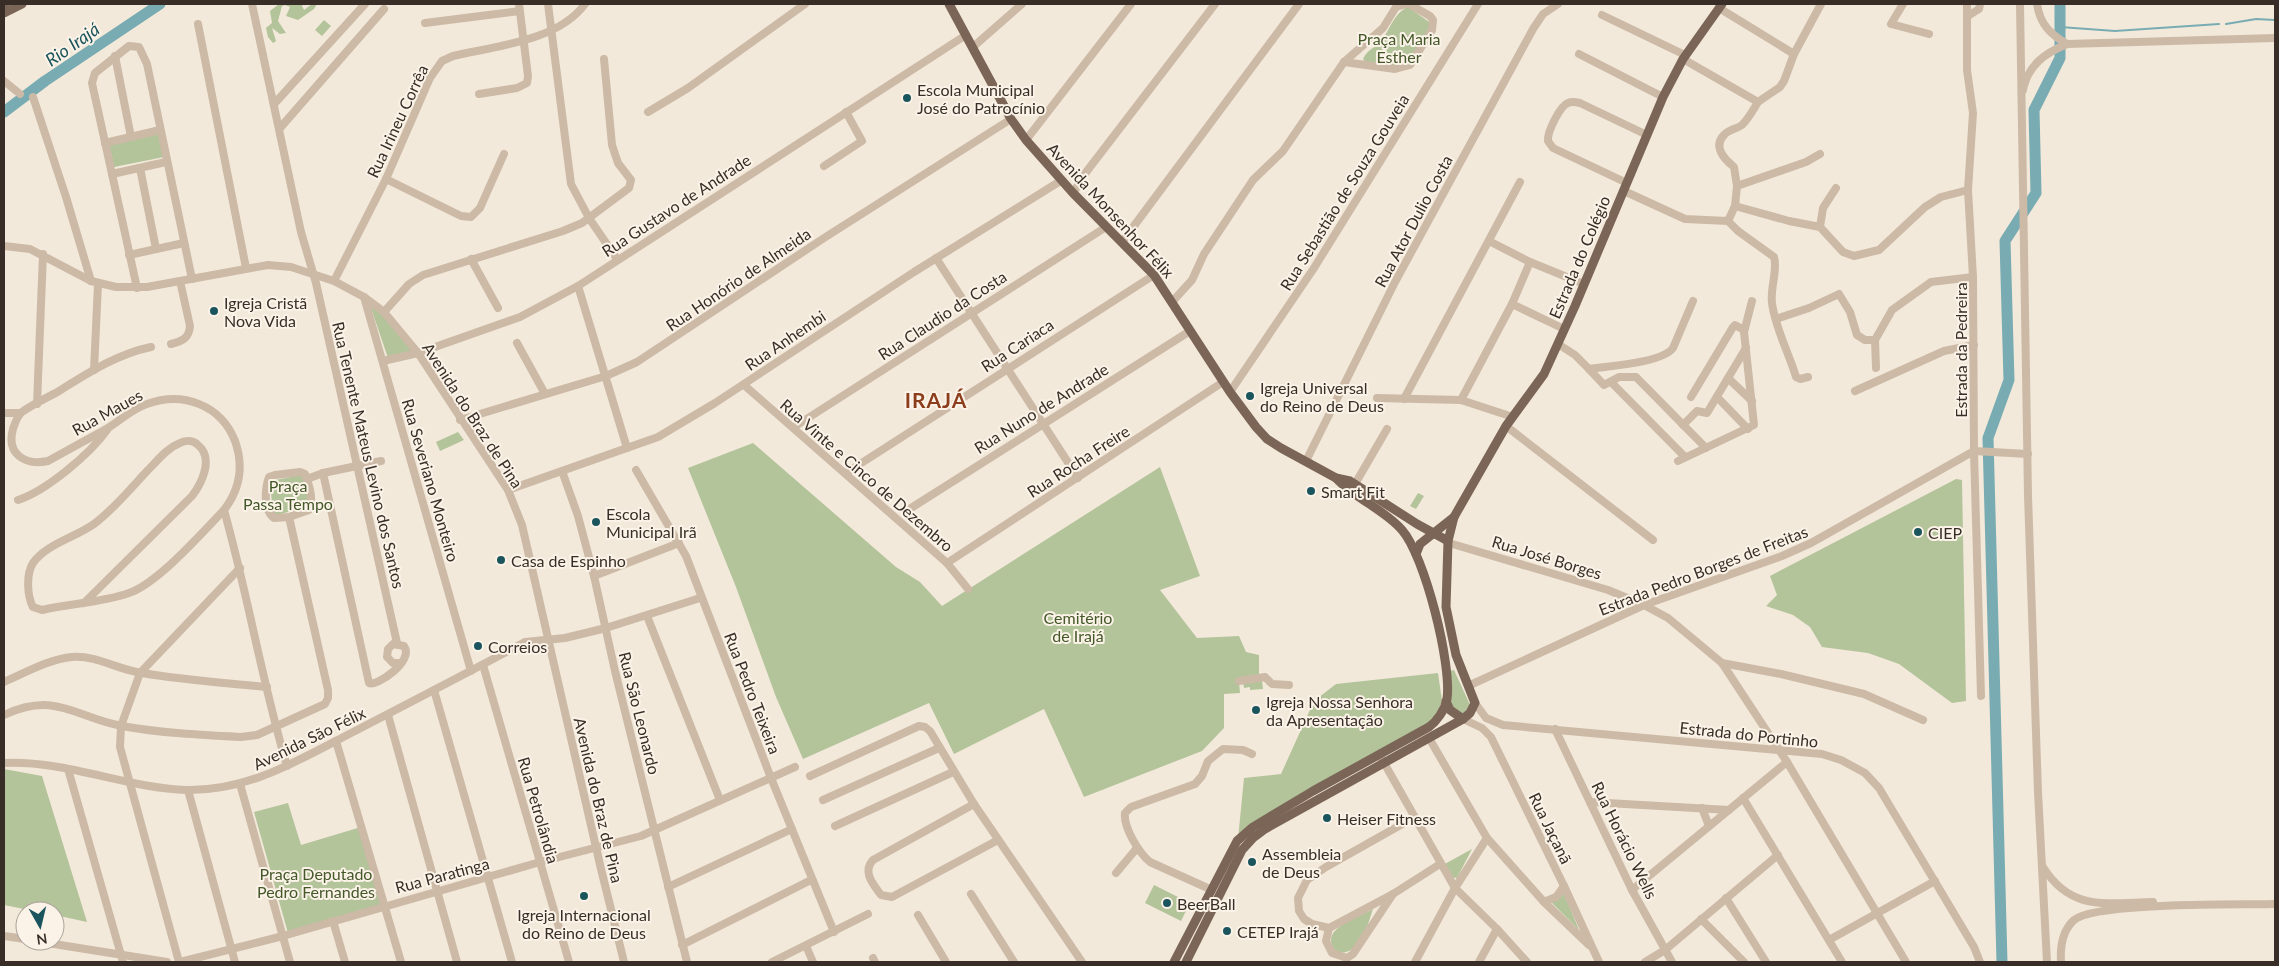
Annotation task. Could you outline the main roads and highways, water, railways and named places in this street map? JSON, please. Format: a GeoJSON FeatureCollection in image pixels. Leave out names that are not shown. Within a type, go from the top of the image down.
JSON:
{"type":"FeatureCollection","features":[{"type":"Feature","properties":{"kind":"main road"},"geometry":{"type":"LineString","coordinates":[[4,13],[22,4]]}},
{"type":"Feature","properties":{"kind":"main road","name":"Avenida Monsenhor Félix"},"geometry":{"type":"LineString","coordinates":[[949,4],[1011,119],[1026,140],[1073,193],[1154,275],[1223,382],[1266,439],[1336,478],[1355,484],[1449,542]]}},
{"type":"Feature","properties":{"kind":"main road","name":"Estrada do Colégio"},"geometry":{"type":"LineString","coordinates":[[1449,542],[1454,517],[1506,426],[1544,374],[1663,97],[1684,57],[1721,6]]}},
{"type":"Feature","properties":{"kind":"main road","name":"Avenida Monsenhor Félix"},"geometry":{"type":"LineString","coordinates":[[1336,478],[1345,488],[1396,524],[1409,540],[1416,554],[1444,649],[1448,681],[1446,701]]}},
{"type":"Feature","properties":{"kind":"main road"},"geometry":{"type":"LineString","coordinates":[[1360,498],[1364,495],[1374,500],[1378,499]]}},
{"type":"Feature","properties":{"kind":"main road","name":"Estrada do Colégio"},"geometry":{"type":"LineString","coordinates":[[1416,554],[1420,544],[1454,517]]}},
{"type":"Feature","properties":{"kind":"main road"},"geometry":{"type":"LineString","coordinates":[[1186,962],[1242,850],[1248,842],[1265,829],[1430,738],[1470,713],[1475,704],[1456,655],[1446,607],[1449,542]]}},
{"type":"Feature","properties":{"kind":"main road"},"geometry":{"type":"LineString","coordinates":[[1446,701],[1450,710],[1463,719]]}},
{"type":"Feature","properties":{"kind":"main road"},"geometry":{"type":"LineString","coordinates":[[1174,962],[1233,848],[1248,832],[1313,791],[1429,728],[1438,718],[1446,701]]}},
{"type":"Feature","properties":{"kind":"waterway","name":"Rio Irajá"},"geometry":{"type":"LineString","coordinates":[[4,112],[45,81],[160,4]]}},
{"type":"Feature","properties":{"kind":"waterway"},"geometry":{"type":"LineString","coordinates":[[2002,962],[1988,438],[2009,380],[2005,241],[2036,193],[2034,110],[2060,58],[2060,4]]}},
{"type":"Feature","properties":{"kind":"waterway"},"geometry":{"type":"LineString","coordinates":[[2226,24],[2256,19],[2275,20]]}},
{"type":"Feature","properties":{"kind":"waterway"},"geometry":{"type":"LineString","coordinates":[[2060,27],[2115,31],[2219,24]]}},
{"type":"Feature","properties":{"kind":"place","name":"Escola Municipal José do Patrocínio"},"geometry":{"type":"Point","coordinates":[907,98]}},
{"type":"Feature","properties":{"kind":"place","name":"Igreja Cristã Nova Vida"},"geometry":{"type":"Point","coordinates":[214,311]}},
{"type":"Feature","properties":{"kind":"place","name":"Igreja Universal do Reino de Deus"},"geometry":{"type":"Point","coordinates":[1250,396]}},
{"type":"Feature","properties":{"kind":"place","name":"Smart Fit"},"geometry":{"type":"Point","coordinates":[1311,491]}},
{"type":"Feature","properties":{"kind":"place","name":"Escola Municipal Irã"},"geometry":{"type":"Point","coordinates":[596,522]}},
{"type":"Feature","properties":{"kind":"place","name":"CIEP"},"geometry":{"type":"Point","coordinates":[1918,532]}},
{"type":"Feature","properties":{"kind":"place","name":"Casa de Espinho"},"geometry":{"type":"Point","coordinates":[501,560]}},
{"type":"Feature","properties":{"kind":"place","name":"Correios"},"geometry":{"type":"Point","coordinates":[478,646]}},
{"type":"Feature","properties":{"kind":"place","name":"Igreja Nossa Senhora da Apresentação"},"geometry":{"type":"Point","coordinates":[1256,710]}},
{"type":"Feature","properties":{"kind":"place","name":"Heiser Fitness"},"geometry":{"type":"Point","coordinates":[1327,818]}},
{"type":"Feature","properties":{"kind":"place","name":"Assembleia de Deus"},"geometry":{"type":"Point","coordinates":[1252,862]}},
{"type":"Feature","properties":{"kind":"place","name":"Igreja Internacional do Reino de Deus"},"geometry":{"type":"Point","coordinates":[584,896]}},
{"type":"Feature","properties":{"kind":"place","name":"BeerBall"},"geometry":{"type":"Point","coordinates":[1167,903]}},
{"type":"Feature","properties":{"kind":"place","name":"CETEP Irajá"},"geometry":{"type":"Point","coordinates":[1227,931]}},
{"type":"Feature","properties":{"kind":"district","name":"IRAJÁ"},"geometry":{"type":"Point","coordinates":[936,399]}},
{"type":"Feature","properties":{"kind":"park label","name":"Praça Maria Esther"},"geometry":{"type":"Point","coordinates":[1399,47]}},
{"type":"Feature","properties":{"kind":"park label","name":"Praça Passa Tempo"},"geometry":{"type":"Point","coordinates":[288,494]}},
{"type":"Feature","properties":{"kind":"park label","name":"Cemitério de Irajá"},"geometry":{"type":"Point","coordinates":[1078,626]}},
{"type":"Feature","properties":{"kind":"park label","name":"Praça Deputado Pedro Fernandes"},"geometry":{"type":"Point","coordinates":[316,882]}}]}
